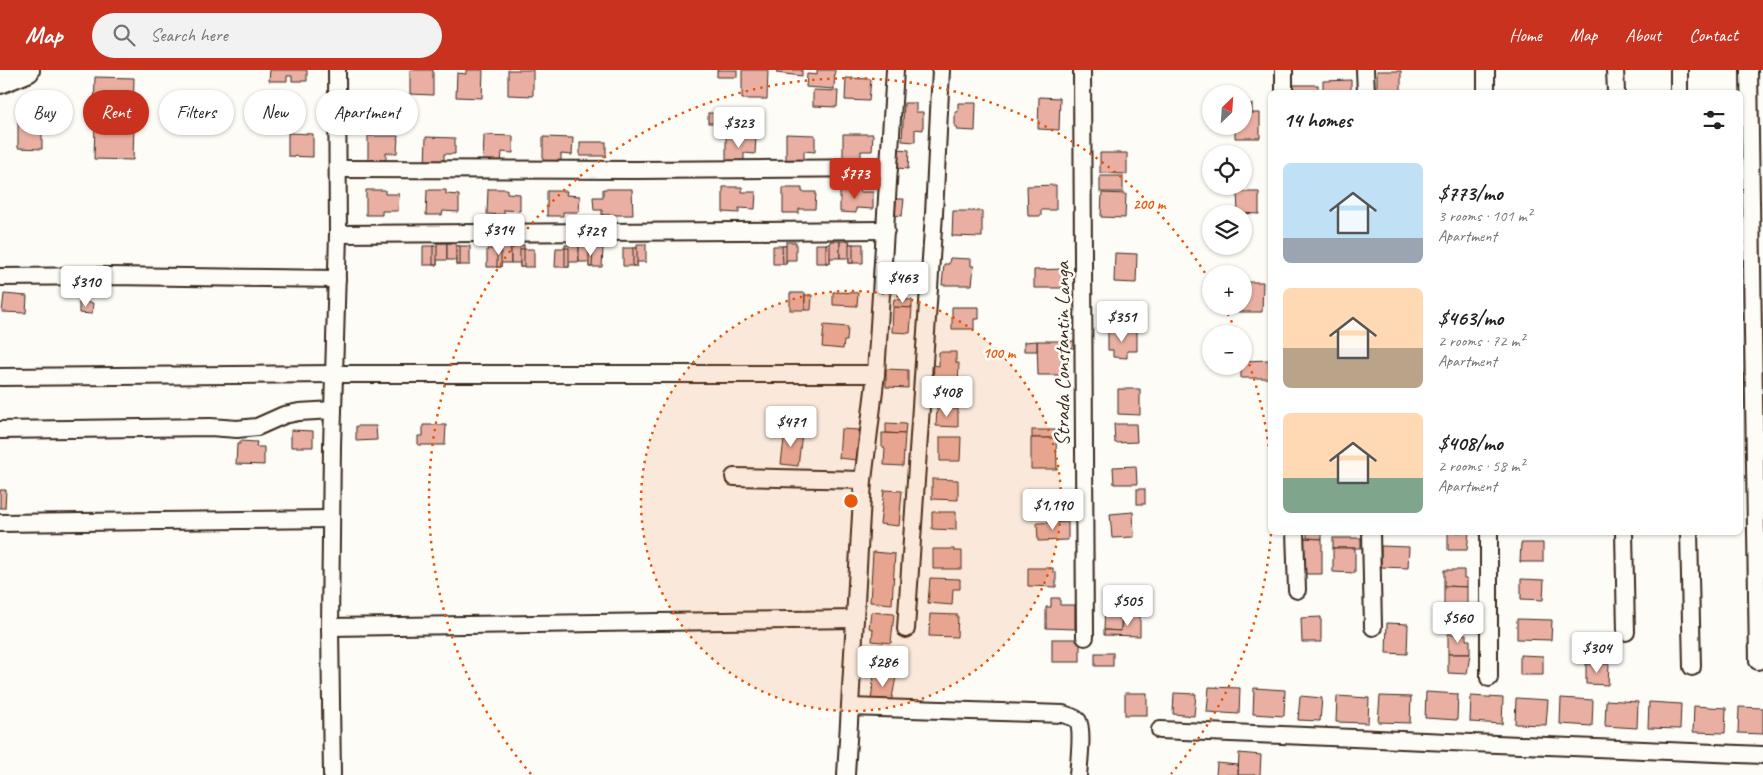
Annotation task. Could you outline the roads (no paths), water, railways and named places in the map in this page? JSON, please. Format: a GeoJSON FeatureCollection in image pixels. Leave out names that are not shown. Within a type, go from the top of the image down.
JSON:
{"type":"FeatureCollection","features":[{"type":"Feature","properties":{"kind":"main road"},"geometry":{"type":"LineString","coordinates":[[0,81],[27,70]]}},
{"type":"Feature","properties":{"kind":"street"},"geometry":{"type":"LineString","coordinates":[[332,775],[330,627],[338,234],[337,70]]}},
{"type":"Feature","properties":{"kind":"street"},"geometry":{"type":"LineString","coordinates":[[846,775],[863,480],[876,374],[894,70]]}},
{"type":"Feature","properties":{"kind":"street"},"geometry":{"type":"LineString","coordinates":[[906,629],[941,70]]}},
{"type":"Feature","properties":{"kind":"street","name":"Strada Constantin Langa"},"geometry":{"type":"LineString","coordinates":[[1082,70],[1085,637]]}},
{"type":"Feature","properties":{"kind":"street"},"geometry":{"type":"LineString","coordinates":[[1284,70],[1284,90]]}},
{"type":"Feature","properties":{"kind":"street"},"geometry":{"type":"LineString","coordinates":[[1366,70],[1366,90]]}},
{"type":"Feature","properties":{"kind":"street"},"geometry":{"type":"LineString","coordinates":[[1486,70],[1486,90]]}},
{"type":"Feature","properties":{"kind":"street"},"geometry":{"type":"LineString","coordinates":[[1615,70],[1616,90]]}},
{"type":"Feature","properties":{"kind":"street"},"geometry":{"type":"LineString","coordinates":[[1679,70],[1680,90]]}},
{"type":"Feature","properties":{"kind":"street"},"geometry":{"type":"LineString","coordinates":[[1749,70],[1758,661]]}},
{"type":"Feature","properties":{"kind":"street"},"geometry":{"type":"LineString","coordinates":[[338,169],[635,170],[889,168]]}},
{"type":"Feature","properties":{"kind":"street"},"geometry":{"type":"LineString","coordinates":[[338,234],[886,230]]}},
{"type":"Feature","properties":{"kind":"street"},"geometry":{"type":"LineString","coordinates":[[0,277],[109,276],[337,279]]}},
{"type":"Feature","properties":{"kind":"street"},"geometry":{"type":"LineString","coordinates":[[0,377],[334,374],[876,374]]}},
{"type":"Feature","properties":{"kind":"street"},"geometry":{"type":"LineString","coordinates":[[0,430],[210,427],[237,429],[257,427],[292,413],[333,410]]}},
{"type":"Feature","properties":{"kind":"street"},"geometry":{"type":"LineString","coordinates":[[734,477],[863,480]]}},
{"type":"Feature","properties":{"kind":"street"},"geometry":{"type":"LineString","coordinates":[[0,523],[331,519]]}},
{"type":"Feature","properties":{"kind":"street"},"geometry":{"type":"LineString","coordinates":[[1295,535],[1297,590]]}},
{"type":"Feature","properties":{"kind":"street"},"geometry":{"type":"LineString","coordinates":[[1371,535],[1373,627]]}},
{"type":"Feature","properties":{"kind":"street"},"geometry":{"type":"LineString","coordinates":[[1489,535],[1490,678]]}},
{"type":"Feature","properties":{"kind":"street"},"geometry":{"type":"LineString","coordinates":[[1624,535],[1626,632]]}},
{"type":"Feature","properties":{"kind":"street"},"geometry":{"type":"LineString","coordinates":[[1689,535],[1692,667]]}},
{"type":"Feature","properties":{"kind":"street"},"geometry":{"type":"LineString","coordinates":[[330,627],[854,619]]}},
{"type":"Feature","properties":{"kind":"street"},"geometry":{"type":"LineString","coordinates":[[850,708],[1063,714],[1074,718],[1078,722],[1080,731],[1078,775]]}},
{"type":"Feature","properties":{"kind":"street"},"geometry":{"type":"LineString","coordinates":[[1160,730],[1763,755]]}}]}
